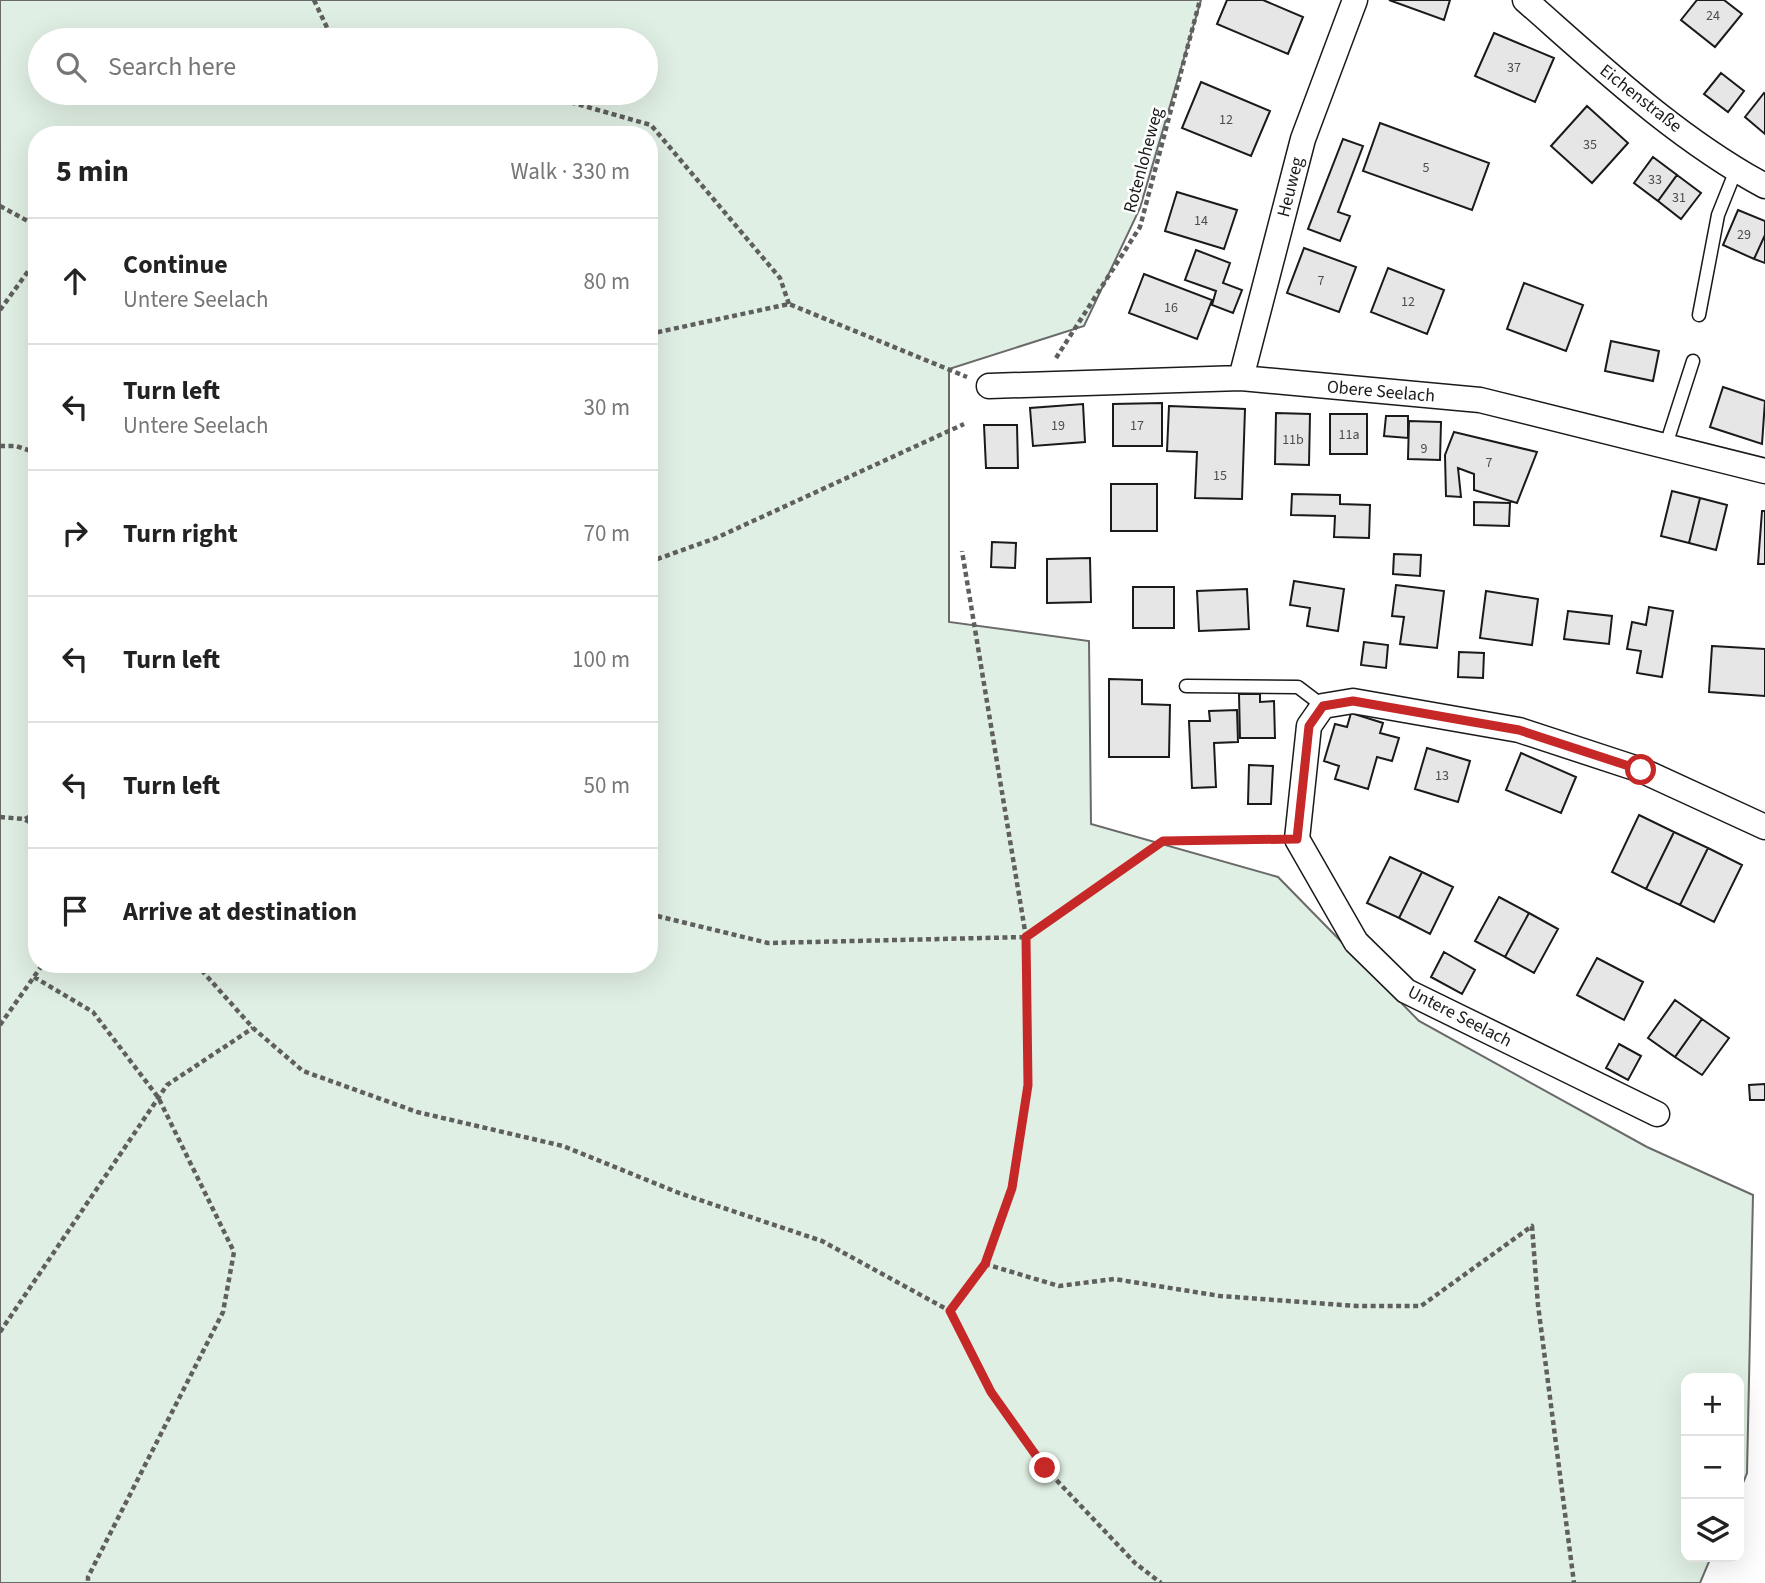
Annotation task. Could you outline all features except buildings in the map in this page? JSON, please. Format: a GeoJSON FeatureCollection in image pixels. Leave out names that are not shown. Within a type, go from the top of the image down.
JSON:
{"type":"FeatureCollection","features":[{"type":"Feature","properties":{"kind":"street","name":"Heuweg"},"geometry":{"type":"LineString","coordinates":[[1241,378],[1303,139],[1355,0]]}},
{"type":"Feature","properties":{"kind":"street","name":"Eichenstraße"},"geometry":{"type":"LineString","coordinates":[[1525,0],[1635,97],[1736,170],[1765,186]]}},
{"type":"Feature","properties":{"kind":"street","name":"Obere Seelach"},"geometry":{"type":"LineString","coordinates":[[989,386],[1241,378],[1480,400],[1765,471]]}},
{"type":"Feature","properties":{"kind":"street"},"geometry":{"type":"LineString","coordinates":[[1297,839],[1309,726],[1323,706],[1353,701],[1519,730],[1641,770],[1765,827]]}},
{"type":"Feature","properties":{"kind":"street","name":"Untere Seelach"},"geometry":{"type":"LineString","coordinates":[[1297,839],[1356,943],[1406,991],[1657,1114]]}},
{"type":"Feature","properties":{"kind":"lane"},"geometry":{"type":"LineString","coordinates":[[1699,315],[1718,215],[1736,170]]}},
{"type":"Feature","properties":{"kind":"lane"},"geometry":{"type":"LineString","coordinates":[[1666,445],[1693,361]]}},
{"type":"Feature","properties":{"kind":"lane"},"geometry":{"type":"LineString","coordinates":[[1186,685],[1298,687],[1323,706]]}},
{"type":"Feature","properties":{"kind":"path"},"geometry":{"type":"LineString","coordinates":[[314,0],[327,28]]}},
{"type":"Feature","properties":{"kind":"path","name":"Rotenloheweg"},"geometry":{"type":"LineString","coordinates":[[1039,385],[1140,227],[1200,0]]}},
{"type":"Feature","properties":{"kind":"path"},"geometry":{"type":"LineString","coordinates":[[580,105],[652,126]]}},
{"type":"Feature","properties":{"kind":"path"},"geometry":{"type":"LineString","coordinates":[[658,133],[780,278],[789,304]]}},
{"type":"Feature","properties":{"kind":"path"},"geometry":{"type":"LineString","coordinates":[[0,206],[28,221]]}},
{"type":"Feature","properties":{"kind":"path"},"geometry":{"type":"LineString","coordinates":[[0,310],[28,271]]}},
{"type":"Feature","properties":{"kind":"path"},"geometry":{"type":"LineString","coordinates":[[658,332],[789,304],[989,386]]}},
{"type":"Feature","properties":{"kind":"path"},"geometry":{"type":"LineString","coordinates":[[658,559],[716,538],[964,424]]}},
{"type":"Feature","properties":{"kind":"path"},"geometry":{"type":"LineString","coordinates":[[0,446],[16,446],[28,450]]}},
{"type":"Feature","properties":{"kind":"path"},"geometry":{"type":"LineString","coordinates":[[950,1311],[985,1264],[1012,1188],[1028,1085],[1026,937],[962,551]]}},
{"type":"Feature","properties":{"kind":"path"},"geometry":{"type":"LineString","coordinates":[[0,817],[28,821]]}},
{"type":"Feature","properties":{"kind":"path"},"geometry":{"type":"LineString","coordinates":[[24,819],[28,817]]}},
{"type":"Feature","properties":{"kind":"path"},"geometry":{"type":"LineString","coordinates":[[658,916],[768,943],[1026,937],[1163,841],[1297,839]]}},
{"type":"Feature","properties":{"kind":"path"},"geometry":{"type":"LineString","coordinates":[[0,1025],[36,973]]}},
{"type":"Feature","properties":{"kind":"path"},"geometry":{"type":"LineString","coordinates":[[204,973],[254,1028],[303,1071],[417,1112],[563,1146],[679,1193],[822,1241],[950,1311],[991,1392],[1045,1468],[1135,1563],[1161,1583]]}},
{"type":"Feature","properties":{"kind":"path"},"geometry":{"type":"LineString","coordinates":[[34,976],[93,1012],[158,1097],[234,1252],[223,1312],[88,1577],[88,1583]]}},
{"type":"Feature","properties":{"kind":"path"},"geometry":{"type":"LineString","coordinates":[[0,1332],[166,1085],[254,1028]]}},
{"type":"Feature","properties":{"kind":"path"},"geometry":{"type":"LineString","coordinates":[[985,1264],[1059,1286],[1114,1279],[1220,1296],[1357,1306],[1421,1306],[1532,1226],[1538,1305],[1574,1583]]}},
{"type":"Feature","properties":{"kind":"green space"},"geometry":{"type":"Polygon","coordinates":[[[0,0],[1201,0],[1140,208],[1084,326],[949,369],[949,622],[1089,641],[1091,824],[1278,877],[1419,1021],[1647,1147],[1753,1195],[1747,1473],[1744,1480],[1744,1373],[1681,1373],[1681,1562],[1709,1562],[1700,1583],[0,1583],[0,0]]]}},
{"type":"Feature","properties":{"kind":"route"},"geometry":{"type":"LineString","coordinates":[[1045,1468],[991,1392],[950,1311],[985,1264],[1012,1188],[1028,1085],[1026,937],[1163,841],[1297,839],[1309,726],[1323,706],[1353,701],[1519,730],[1641,770]]}}]}
